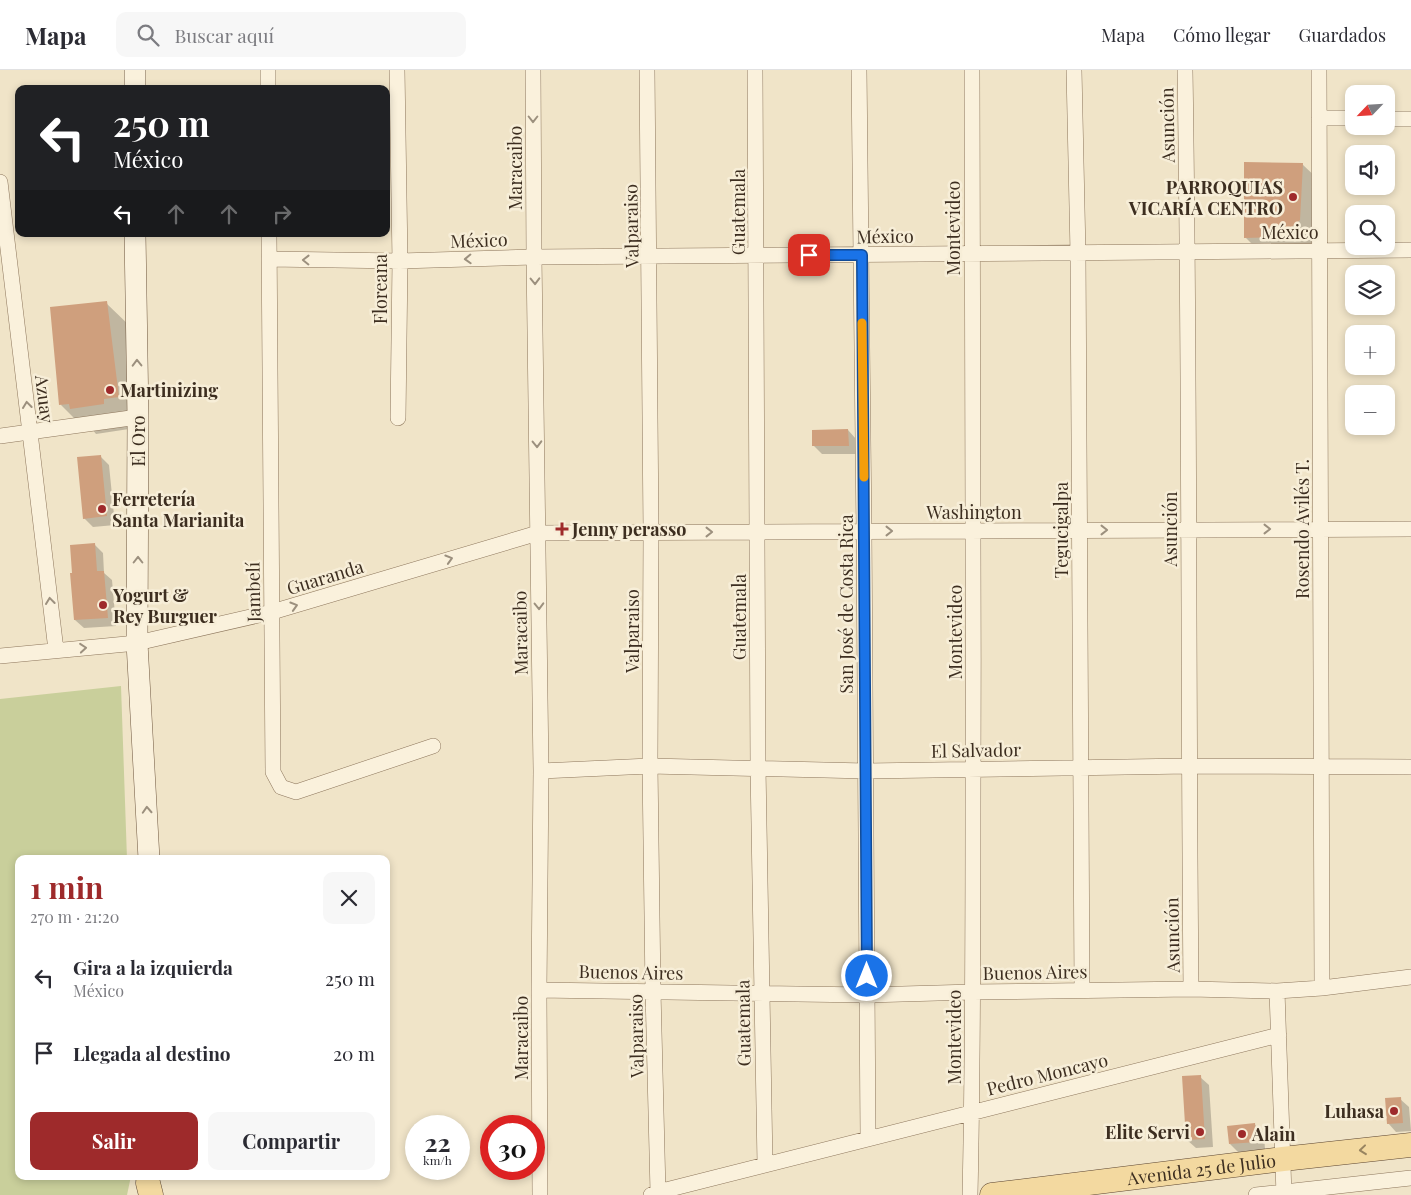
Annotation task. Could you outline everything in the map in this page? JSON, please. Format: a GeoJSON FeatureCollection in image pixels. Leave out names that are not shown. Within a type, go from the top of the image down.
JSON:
{"type":"FeatureCollection","features":[{"type":"Feature","properties":{"kind":"main road","name":"Avenida 25 de Julio"},"geometry":{"type":"LineString","coordinates":[[992,1195],[1411,1145]]}},
{"type":"Feature","properties":{"kind":"street"},"geometry":{"type":"LineString","coordinates":[[135,70],[135,85]]}},
{"type":"Feature","properties":{"kind":"street"},"geometry":{"type":"LineString","coordinates":[[268,70],[268,85]]}},
{"type":"Feature","properties":{"kind":"street","name":"Floreana"},"geometry":{"type":"LineString","coordinates":[[397,70],[400,261],[398,418]]}},
{"type":"Feature","properties":{"kind":"street","name":"Maracaibo"},"geometry":{"type":"LineString","coordinates":[[533,70],[541,771],[540,1195]]}},
{"type":"Feature","properties":{"kind":"street","name":"Valparaiso"},"geometry":{"type":"LineString","coordinates":[[648,70],[651,532],[650,766],[654,1193]]}},
{"type":"Feature","properties":{"kind":"street","name":"Guatemala"},"geometry":{"type":"LineString","coordinates":[[755,70],[758,768],[765,1164]]}},
{"type":"Feature","properties":{"kind":"street","name":"San José de Costa Rica"},"geometry":{"type":"LineString","coordinates":[[860,70],[868,1138]]}},
{"type":"Feature","properties":{"kind":"street","name":"Montevideo"},"geometry":{"type":"LineString","coordinates":[[970,1195],[973,992],[974,531],[972,70]]}},
{"type":"Feature","properties":{"kind":"street","name":"Tegucigalpa"},"geometry":{"type":"LineString","coordinates":[[1074,70],[1078,253],[1082,990]]}},
{"type":"Feature","properties":{"kind":"street","name":"Asunción"},"geometry":{"type":"LineString","coordinates":[[1185,70],[1188,252],[1191,989]]}},
{"type":"Feature","properties":{"kind":"street","name":"Rosendo Avilés T."},"geometry":{"type":"LineString","coordinates":[[1319,70],[1322,988]]}},
{"type":"Feature","properties":{"kind":"street"},"geometry":{"type":"LineString","coordinates":[[1319,118],[1345,118]]}},
{"type":"Feature","properties":{"kind":"street"},"geometry":{"type":"LineString","coordinates":[[1395,119],[1411,119]]}},
{"type":"Feature","properties":{"kind":"street","name":"Azuay"},"geometry":{"type":"LineString","coordinates":[[0,182],[7,217],[56,650]]}},
{"type":"Feature","properties":{"kind":"street","name":"El Oro"},"geometry":{"type":"LineString","coordinates":[[135,237],[138,418],[138,643],[149,855]]}},
{"type":"Feature","properties":{"kind":"street","name":"Jambelí"},"geometry":{"type":"LineString","coordinates":[[269,237],[273,772],[281,787],[296,792],[434,746]]}},
{"type":"Feature","properties":{"kind":"street","name":"México"},"geometry":{"type":"LineString","coordinates":[[269,260],[400,261],[534,257],[1411,250]]}},
{"type":"Feature","properties":{"kind":"street"},"geometry":{"type":"LineString","coordinates":[[0,436],[138,418]]}},
{"type":"Feature","properties":{"kind":"street","name":"Washington"},"geometry":{"type":"LineString","coordinates":[[538,533],[1411,529]]}},
{"type":"Feature","properties":{"kind":"street","name":"Guaranda"},"geometry":{"type":"LineString","coordinates":[[0,656],[138,643],[272,612],[538,533]]}},
{"type":"Feature","properties":{"kind":"street","name":"El Salvador"},"geometry":{"type":"LineString","coordinates":[[541,771],[650,766],[866,771],[1189,766],[1411,767]]}},
{"type":"Feature","properties":{"kind":"street","name":"Buenos Aires"},"geometry":{"type":"LineString","coordinates":[[539,990],[867,995],[1082,990],[1191,989],[1277,991],[1322,988],[1411,977]]}},
{"type":"Feature","properties":{"kind":"street"},"geometry":{"type":"LineString","coordinates":[[1277,991],[1284,1193]]}},
{"type":"Feature","properties":{"kind":"street","name":"Pedro Moncayo"},"geometry":{"type":"LineString","coordinates":[[654,1193],[1279,1035]]}},
{"type":"Feature","properties":{"kind":"street","name":"Avenida 25 de Julio"},"geometry":{"type":"LineString","coordinates":[[1256,1195],[1411,1178]]}},
{"type":"Feature","properties":{"kind":"green space"},"geometry":{"type":"Polygon","coordinates":[[[121,686],[127,855],[15,855],[15,1180],[130,1180],[127,1195],[0,1195],[0,699],[121,686]]]}},
{"type":"Feature","properties":{"kind":"building"},"geometry":{"type":"Polygon","coordinates":[[[1244,162],[1303,163],[1300,220],[1280,237],[1244,238],[1244,162]]]}},
{"type":"Feature","properties":{"kind":"building"},"geometry":{"type":"Polygon","coordinates":[[[107,301],[119,397],[104,399],[104,404],[70,409],[69,404],[59,405],[50,307],[107,301]]]}},
{"type":"Feature","properties":{"kind":"building"},"geometry":{"type":"Polygon","coordinates":[[[848,429],[849,446],[812,446],[812,430],[848,429]]]}},
{"type":"Feature","properties":{"kind":"building"},"geometry":{"type":"Polygon","coordinates":[[[101,455],[107,516],[83,519],[77,457],[101,455]]]}},
{"type":"Feature","properties":{"kind":"building"},"geometry":{"type":"Polygon","coordinates":[[[95,543],[97,571],[104,571],[108,618],[74,620],[70,545],[95,543]]]}},
{"type":"Feature","properties":{"kind":"building"},"geometry":{"type":"Polygon","coordinates":[[[1201,1075],[1205,1139],[1186,1140],[1182,1076],[1201,1075]]]}},
{"type":"Feature","properties":{"kind":"building","name":"Luhasa"},"geometry":{"type":"Polygon","coordinates":[[[1401,1097],[1403,1123],[1387,1124],[1385,1098],[1401,1097]]]}},
{"type":"Feature","properties":{"kind":"building","name":"Alain"},"geometry":{"type":"Polygon","coordinates":[[[1255,1123],[1257,1142],[1229,1144],[1227,1126],[1255,1123]]]}},
{"type":"Feature","properties":{"kind":"slow traffic"},"geometry":{"type":"LineString","coordinates":[[862,323],[864,477]]}},
{"type":"Feature","properties":{"kind":"place","name":"PARROQUIAS VICARÍA CENTRO"},"geometry":{"type":"Point","coordinates":[1293,197]}},
{"type":"Feature","properties":{"kind":"place","name":"Martinizing"},"geometry":{"type":"Point","coordinates":[110,390]}},
{"type":"Feature","properties":{"kind":"place","name":"Ferretería Santa Marianita"},"geometry":{"type":"Point","coordinates":[102,509]}},
{"type":"Feature","properties":{"kind":"place","name":"Jenny perasso"},"geometry":{"type":"Point","coordinates":[562,529]}},
{"type":"Feature","properties":{"kind":"place","name":"Yogurt & Rey Burguer"},"geometry":{"type":"Point","coordinates":[103,605]}},
{"type":"Feature","properties":{"kind":"place","name":"Luhasa"},"geometry":{"type":"Point","coordinates":[1394,1111]}},
{"type":"Feature","properties":{"kind":"place","name":"Elite Servi"},"geometry":{"type":"Point","coordinates":[1200,1132]}},
{"type":"Feature","properties":{"kind":"place","name":"Alain"},"geometry":{"type":"Point","coordinates":[1242,1134]}},
{"type":"Feature","properties":{"kind":"route"},"geometry":{"type":"LineString","coordinates":[[809,255],[862,255],[867,976]]}}]}
